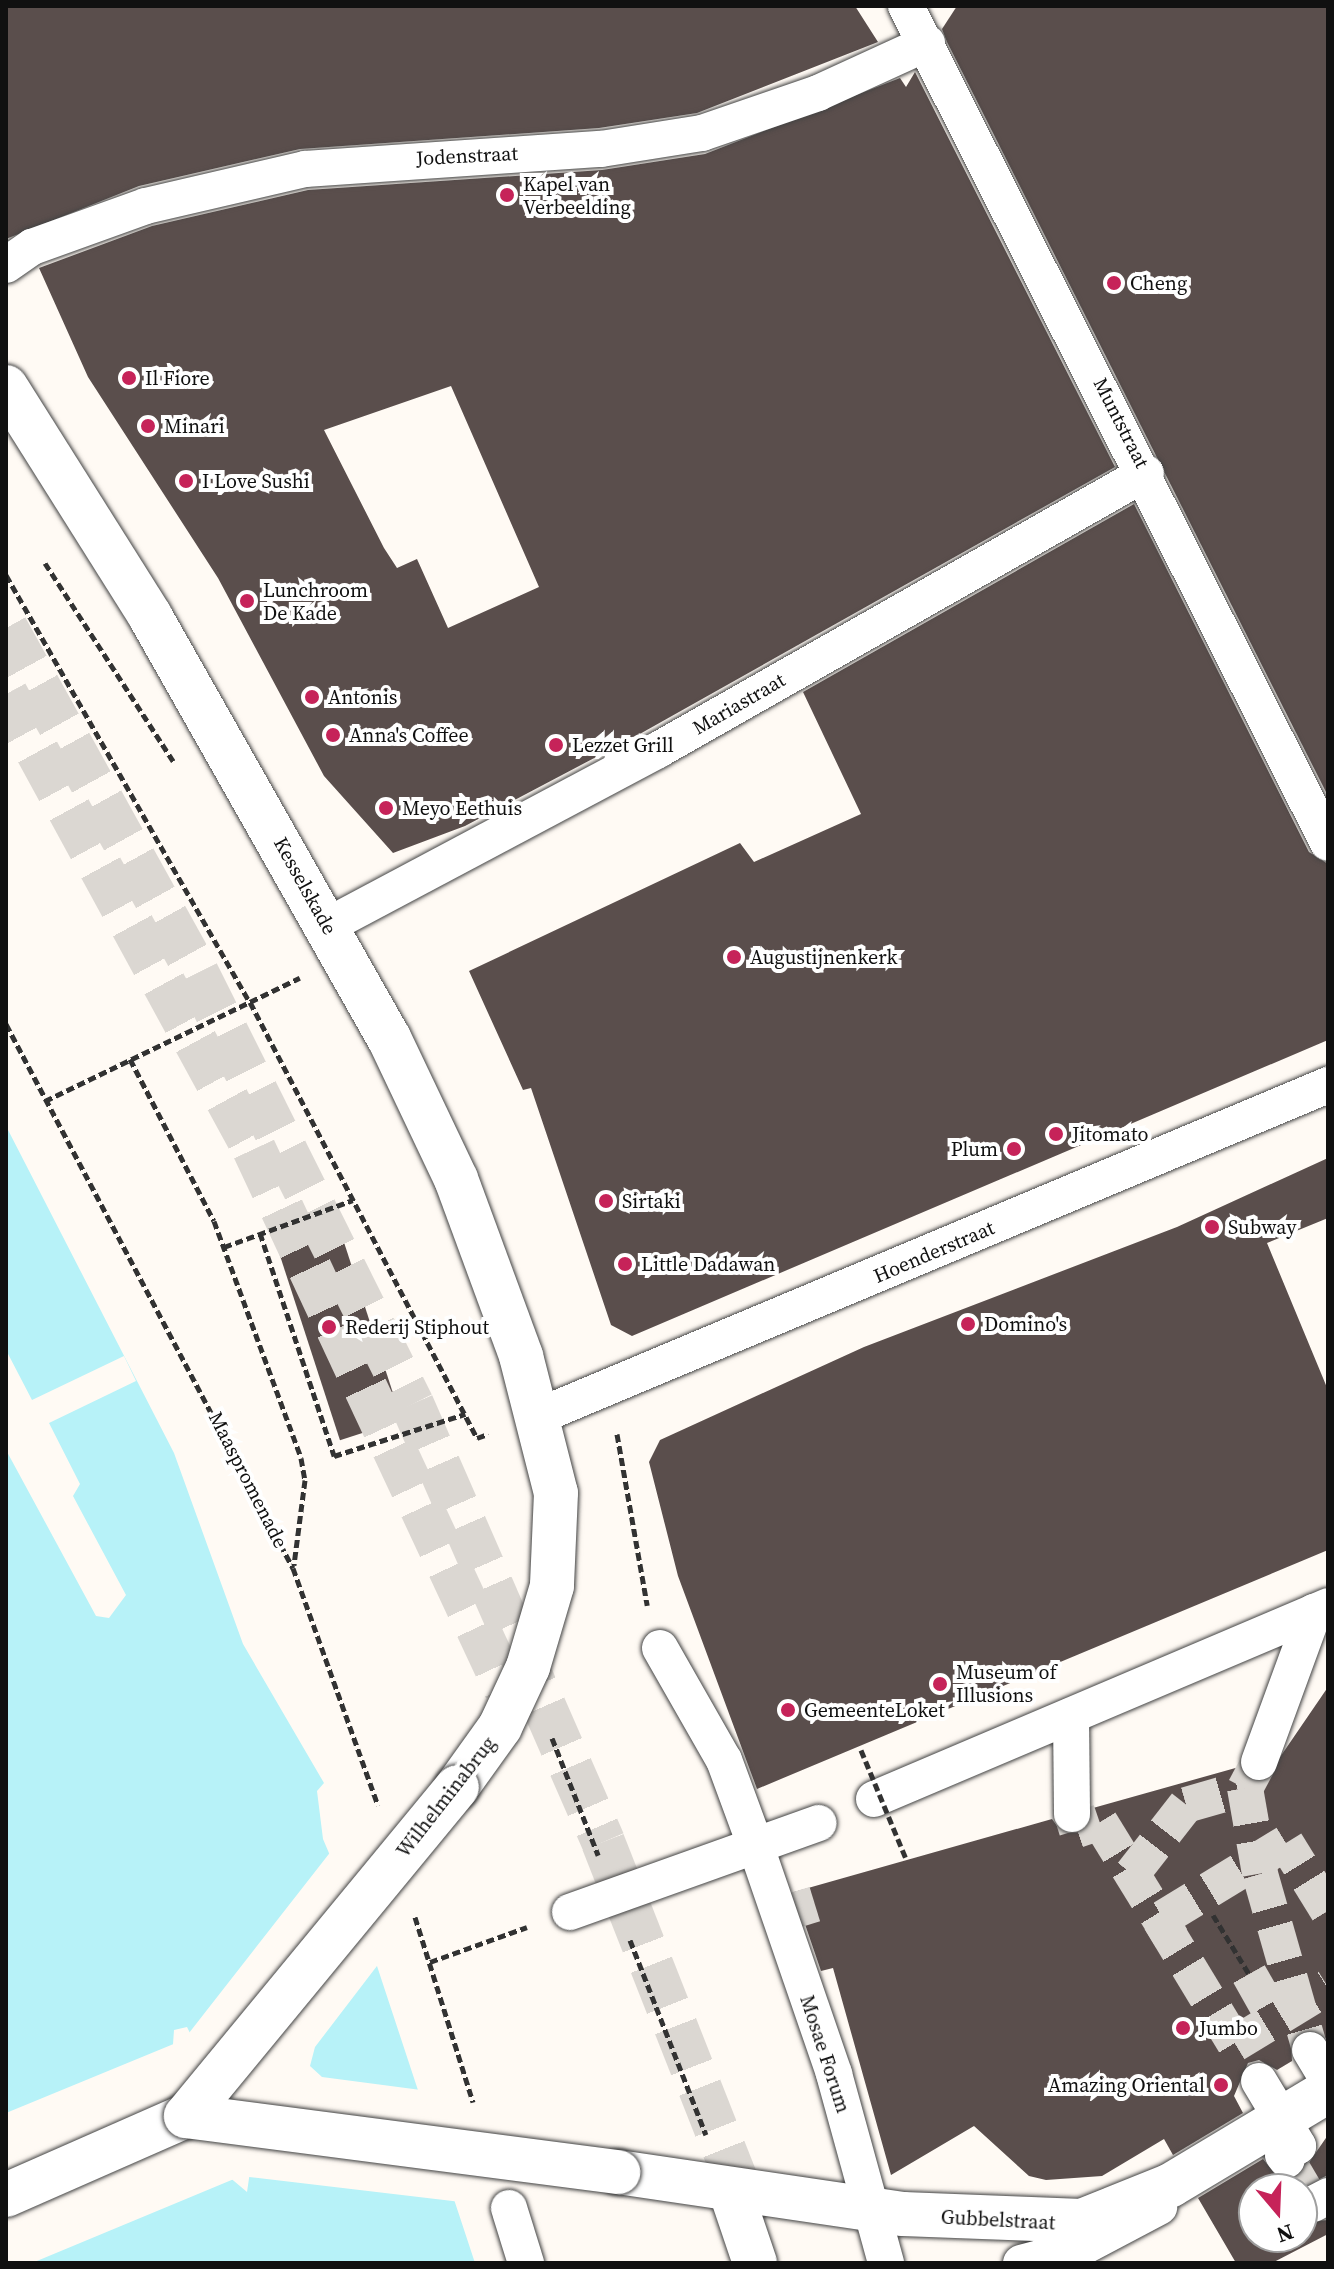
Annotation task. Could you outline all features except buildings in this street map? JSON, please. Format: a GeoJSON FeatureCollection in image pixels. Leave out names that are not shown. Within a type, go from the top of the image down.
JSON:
{"type":"FeatureCollection","features":[{"type":"Feature","properties":{"kind":"street","name":"Muntstraat"},"geometry":{"type":"LineString","coordinates":[[906,6],[1146,473],[1328,843]]}},
{"type":"Feature","properties":{"kind":"street","name":"Jodenstraat"},"geometry":{"type":"LineString","coordinates":[[6,265],[32,247],[146,206],[305,169],[601,149],[702,133],[818,93],[927,43]]}},
{"type":"Feature","properties":{"kind":"street","name":"Kesselskade"},"geometry":{"type":"LineString","coordinates":[[6,387],[150,616],[327,926],[456,1179],[539,1416]]}},
{"type":"Feature","properties":{"kind":"street","name":"Mariastraat"},"geometry":{"type":"LineString","coordinates":[[327,926],[658,750],[1146,473]]}},
{"type":"Feature","properties":{"kind":"street","name":"Hoenderstraat"},"geometry":{"type":"LineString","coordinates":[[539,1416],[610,1390],[1328,1085]]}},
{"type":"Feature","properties":{"kind":"street","name":"Wilhelminabrug"},"geometry":{"type":"LineString","coordinates":[[6,2195],[186,2116],[457,1787],[516,1692],[539,1639],[553,1572],[556,1493],[539,1416]]}},
{"type":"Feature","properties":{"kind":"street"},"geometry":{"type":"LineString","coordinates":[[874,1799],[1321,1609]]}},
{"type":"Feature","properties":{"kind":"street"},"geometry":{"type":"LineString","coordinates":[[1259,1762],[1321,1609]]}},
{"type":"Feature","properties":{"kind":"street","name":"Mosae Forum"},"geometry":{"type":"LineString","coordinates":[[660,1648],[724,1760],[784,1914],[886,2263]]}},
{"type":"Feature","properties":{"kind":"street"},"geometry":{"type":"LineString","coordinates":[[1071,1716],[1072,1814]]}},
{"type":"Feature","properties":{"kind":"street"},"geometry":{"type":"LineString","coordinates":[[570,1912],[819,1823]]}},
{"type":"Feature","properties":{"kind":"street"},"geometry":{"type":"LineString","coordinates":[[1021,2263],[1105,2238],[1286,2137],[1259,2081]]}},
{"type":"Feature","properties":{"kind":"street","name":"Gubbelstraat"},"geometry":{"type":"LineString","coordinates":[[731,2192],[961,2220],[1082,2221],[1140,2201],[1286,2137],[1328,2091]]}},
{"type":"Feature","properties":{"kind":"street"},"geometry":{"type":"LineString","coordinates":[[186,2116],[618,2172],[731,2192],[755,2263]]}},
{"type":"Feature","properties":{"kind":"street"},"geometry":{"type":"LineString","coordinates":[[509,2208],[526,2263]]}},
{"type":"Feature","properties":{"kind":"path"},"geometry":{"type":"LineString","coordinates":[[45,563],[168,764]]}},
{"type":"Feature","properties":{"kind":"path"},"geometry":{"type":"LineString","coordinates":[[6,575],[250,1002],[477,1438],[497,1431],[499,1444]]}},
{"type":"Feature","properties":{"kind":"path"},"geometry":{"type":"LineString","coordinates":[[45,1101],[307,974]]}},
{"type":"Feature","properties":{"kind":"path","name":"Maaspromenade"},"geometry":{"type":"LineString","coordinates":[[6,1024],[293,1568],[380,1810]]}},
{"type":"Feature","properties":{"kind":"path"},"geometry":{"type":"LineString","coordinates":[[130,1059],[224,1247],[301,1458],[305,1480],[293,1568]]}},
{"type":"Feature","properties":{"kind":"path"},"geometry":{"type":"LineString","coordinates":[[224,1247],[353,1200]]}},
{"type":"Feature","properties":{"kind":"path"},"geometry":{"type":"LineString","coordinates":[[260,1233],[334,1456],[465,1414]]}},
{"type":"Feature","properties":{"kind":"path"},"geometry":{"type":"LineString","coordinates":[[610,1390],[647,1606]]}},
{"type":"Feature","properties":{"kind":"path"},"geometry":{"type":"LineString","coordinates":[[516,1692],[541,1709],[731,2192]]}},
{"type":"Feature","properties":{"kind":"path"},"geometry":{"type":"LineString","coordinates":[[861,1750],[907,1861]]}},
{"type":"Feature","properties":{"kind":"path"},"geometry":{"type":"LineString","coordinates":[[410,1900],[476,2110]]}},
{"type":"Feature","properties":{"kind":"path"},"geometry":{"type":"LineString","coordinates":[[1213,1915],[1249,1974]]}},
{"type":"Feature","properties":{"kind":"path"},"geometry":{"type":"LineString","coordinates":[[430,1962],[479,1945]]}},
{"type":"Feature","properties":{"kind":"water"},"geometry":{"type":"Polygon","coordinates":[[[6,1126],[174,1453],[243,1644],[324,1783],[317,1791],[323,1839],[377,1966],[475,2263],[6,2263],[6,1126]],[[187,2027],[174,2030],[172,2059],[215,2165],[247,2192],[252,2158],[187,2027]]]}},
{"type":"Feature","properties":{"kind":"pier"},"geometry":{"type":"Polygon","coordinates":[[[6,1350],[32,1400],[124,1356],[136,1381],[49,1423],[80,1484],[73,1496],[126,1595],[109,1618],[96,1616],[6,1450],[6,1350]]]}},
{"type":"Feature","properties":{"kind":"pier"},"geometry":{"type":"Polygon","coordinates":[[[332,1850],[380,1962],[315,2047],[310,2066],[322,2077],[421,2090],[461,2202],[249,2177],[248,2159],[189,2033],[332,1850]]]}},
{"type":"Feature","properties":{"kind":"pier"},"geometry":{"type":"Polygon","coordinates":[[[176,2043],[219,2163],[234,2179],[32,2263],[6,2263],[6,2113],[176,2043]]]}},
{"type":"Feature","properties":{"kind":"tunnel"},"geometry":{"type":"LineString","coordinates":[[6,628],[197,973],[412,1404],[603,1842],[753,2222]]}},
{"type":"Feature","properties":{"kind":"tunnel"},"geometry":{"type":"LineString","coordinates":[[6,694],[254,1149],[506,1689]]}},
{"type":"Feature","properties":{"kind":"tunnel"},"geometry":{"type":"LineString","coordinates":[[1259,1762],[1245,1788],[1260,1874],[1310,2050]]}},
{"type":"Feature","properties":{"kind":"tunnel"},"geometry":{"type":"LineString","coordinates":[[1132,1874],[1186,1805],[1245,1788]]}},
{"type":"Feature","properties":{"kind":"tunnel"},"geometry":{"type":"LineString","coordinates":[[1072,1814],[1077,1830],[1100,1822],[1172,1939]]}},
{"type":"Feature","properties":{"kind":"tunnel"},"geometry":{"type":"LineString","coordinates":[[1328,1911],[1286,1843],[1160,1920],[1235,2044],[1328,1987]]}},
{"type":"Feature","properties":{"kind":"tunnel"},"geometry":{"type":"LineString","coordinates":[[789,1912],[815,1904]]}},
{"type":"Feature","properties":{"kind":"tunnel"},"geometry":{"type":"LineString","coordinates":[[1249,1974],[1275,2020]]}},
{"type":"Feature","properties":{"kind":"tunnel"},"geometry":{"type":"LineString","coordinates":[[1287,2160],[1295,2173]]}},
{"type":"Feature","properties":{"kind":"place","name":"Kapel van Verbeelding"},"geometry":{"type":"Point","coordinates":[507,195]}},
{"type":"Feature","properties":{"kind":"place","name":"Cheng"},"geometry":{"type":"Point","coordinates":[1114,283]}},
{"type":"Feature","properties":{"kind":"place","name":"Il Fiore"},"geometry":{"type":"Point","coordinates":[129,378]}},
{"type":"Feature","properties":{"kind":"place","name":"Minari"},"geometry":{"type":"Point","coordinates":[148,426]}},
{"type":"Feature","properties":{"kind":"place","name":"I Love Sushi"},"geometry":{"type":"Point","coordinates":[186,481]}},
{"type":"Feature","properties":{"kind":"place","name":"Lunchroom De Kade"},"geometry":{"type":"Point","coordinates":[247,601]}},
{"type":"Feature","properties":{"kind":"place","name":"Antonis"},"geometry":{"type":"Point","coordinates":[312,697]}},
{"type":"Feature","properties":{"kind":"place","name":"Anna's Coffee"},"geometry":{"type":"Point","coordinates":[333,735]}},
{"type":"Feature","properties":{"kind":"place","name":"Lezzet Grill"},"geometry":{"type":"Point","coordinates":[556,745]}},
{"type":"Feature","properties":{"kind":"place","name":"Meyo Eethuis"},"geometry":{"type":"Point","coordinates":[386,808]}},
{"type":"Feature","properties":{"kind":"place","name":"Augustijnenkerk"},"geometry":{"type":"Point","coordinates":[734,957]}},
{"type":"Feature","properties":{"kind":"place","name":"Jitomato"},"geometry":{"type":"Point","coordinates":[1056,1134]}},
{"type":"Feature","properties":{"kind":"place","name":"Plum"},"geometry":{"type":"Point","coordinates":[1014,1149]}},
{"type":"Feature","properties":{"kind":"place","name":"Sirtaki"},"geometry":{"type":"Point","coordinates":[606,1201]}},
{"type":"Feature","properties":{"kind":"place","name":"Subway"},"geometry":{"type":"Point","coordinates":[1212,1227]}},
{"type":"Feature","properties":{"kind":"place","name":"Little Dadawan"},"geometry":{"type":"Point","coordinates":[625,1264]}},
{"type":"Feature","properties":{"kind":"place","name":"Domino's"},"geometry":{"type":"Point","coordinates":[968,1324]}},
{"type":"Feature","properties":{"kind":"place","name":"Rederij Stiphout"},"geometry":{"type":"Point","coordinates":[329,1327]}},
{"type":"Feature","properties":{"kind":"place","name":"Museum of Illusions"},"geometry":{"type":"Point","coordinates":[940,1684]}},
{"type":"Feature","properties":{"kind":"place","name":"GemeenteLoket"},"geometry":{"type":"Point","coordinates":[788,1710]}},
{"type":"Feature","properties":{"kind":"place","name":"Jumbo"},"geometry":{"type":"Point","coordinates":[1183,2028]}},
{"type":"Feature","properties":{"kind":"place","name":"Amazing Oriental"},"geometry":{"type":"Point","coordinates":[1221,2085]}}]}
